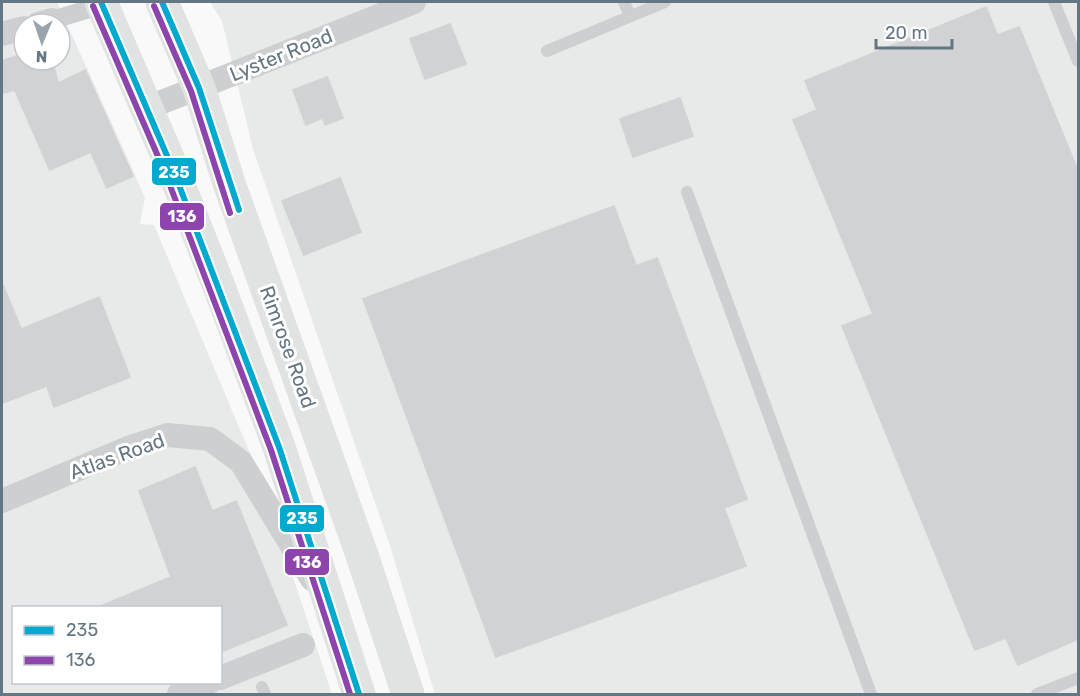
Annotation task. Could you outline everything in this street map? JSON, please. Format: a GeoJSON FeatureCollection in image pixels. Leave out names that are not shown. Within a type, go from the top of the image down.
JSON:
{"type":"FeatureCollection","features":[{"type":"Feature","properties":{"kind":"highway","name":"Rimrose Road"},"geometry":{"type":"LineString","coordinates":[[162,2],[200,88],[230,186],[361,552],[408,694]]}},
{"type":"Feature","properties":{"kind":"highway"},"geometry":{"type":"LineString","coordinates":[[103,5],[218,284],[279,447],[359,694]]}},
{"type":"Feature","properties":{"kind":"street","name":"Lyster Road"},"geometry":{"type":"LineString","coordinates":[[147,108],[414,2]]}},
{"type":"Feature","properties":{"kind":"street"},"geometry":{"type":"LineString","coordinates":[[72,14],[103,5]]}},
{"type":"Feature","properties":{"kind":"street","name":"Atlas Road"},"geometry":{"type":"LineString","coordinates":[[2,501],[128,448],[168,435],[210,440],[242,462],[329,607]]}},
{"type":"Feature","properties":{"kind":"street"},"geometry":{"type":"LineString","coordinates":[[222,677],[303,645]]}},
{"type":"Feature","properties":{"kind":"street"},"geometry":{"type":"LineString","coordinates":[[178,694],[204,684]]}},
{"type":"Feature","properties":{"kind":"lane"},"geometry":{"type":"LineString","coordinates":[[624,2],[630,16]]}},
{"type":"Feature","properties":{"kind":"lane"},"geometry":{"type":"LineString","coordinates":[[547,51],[665,2]]}},
{"type":"Feature","properties":{"kind":"lane"},"geometry":{"type":"LineString","coordinates":[[1054,2],[1078,61]]}},
{"type":"Feature","properties":{"kind":"lane"},"geometry":{"type":"LineString","coordinates":[[687,192],[871,694]]}},
{"type":"Feature","properties":{"kind":"lane"},"geometry":{"type":"LineString","coordinates":[[1036,694],[1078,678]]}},
{"type":"Feature","properties":{"kind":"shaded area"},"geometry":{"type":"Polygon","coordinates":[[[2,2],[57,2],[61,12],[12,12],[12,72],[72,72],[72,35],[145,198],[140,224],[154,225],[257,470],[332,694],[2,694],[2,2]]]}},
{"type":"Feature","properties":{"kind":"shaded area"},"geometry":{"type":"Polygon","coordinates":[[[210,2],[1078,2],[1078,694],[435,694],[390,546],[253,149],[222,21],[210,2]]]}},
{"type":"Feature","properties":{"kind":"building"},"geometry":{"type":"Polygon","coordinates":[[[987,5],[998,33],[1020,25],[1078,167],[1078,641],[1017,667],[1005,640],[974,652],[840,325],[871,313],[791,119],[815,109],[803,80],[987,5]]]}},
{"type":"Feature","properties":{"kind":"building"},"geometry":{"type":"Polygon","coordinates":[[[451,22],[468,65],[424,81],[408,38],[451,22]]]}},
{"type":"Feature","properties":{"kind":"building"},"geometry":{"type":"Polygon","coordinates":[[[12,56],[12,72],[57,72],[59,81],[86,68],[135,177],[106,190],[90,154],[49,172],[14,92],[2,95],[2,59],[12,56]]]}},
{"type":"Feature","properties":{"kind":"building"},"geometry":{"type":"Polygon","coordinates":[[[328,75],[345,119],[324,127],[322,120],[305,127],[291,89],[328,75]]]}},
{"type":"Feature","properties":{"kind":"building"},"geometry":{"type":"Polygon","coordinates":[[[681,96],[695,137],[632,159],[618,118],[681,96]]]}},
{"type":"Feature","properties":{"kind":"building"},"geometry":{"type":"Polygon","coordinates":[[[341,176],[363,233],[303,257],[280,200],[341,176]]]}},
{"type":"Feature","properties":{"kind":"building"},"geometry":{"type":"Polygon","coordinates":[[[615,204],[637,264],[658,256],[749,500],[726,509],[748,567],[495,659],[361,298],[615,204]]]}},
{"type":"Feature","properties":{"kind":"building"},"geometry":{"type":"Polygon","coordinates":[[[2,279],[22,327],[100,295],[132,378],[53,409],[46,388],[2,405],[2,279]]]}},
{"type":"Feature","properties":{"kind":"building"},"geometry":{"type":"Polygon","coordinates":[[[196,465],[213,509],[237,499],[289,626],[222,653],[222,606],[96,606],[169,576],[137,490],[196,465]]]}},
{"type":"Feature","properties":{"kind":"transit line","name":"235"},"geometry":{"type":"LineString","coordinates":[[101,2],[174,172],[279,447],[359,694]]}},
{"type":"Feature","properties":{"kind":"transit line","name":"235"},"geometry":{"type":"LineString","coordinates":[[162,2],[199,88],[239,210]]}},
{"type":"Feature","properties":{"kind":"transit line","name":"136"},"geometry":{"type":"LineString","coordinates":[[93,6],[166,175],[271,450],[350,694]]}},
{"type":"Feature","properties":{"kind":"transit line","name":"136"},"geometry":{"type":"LineString","coordinates":[[154,6],[191,91],[230,213]]}}]}
